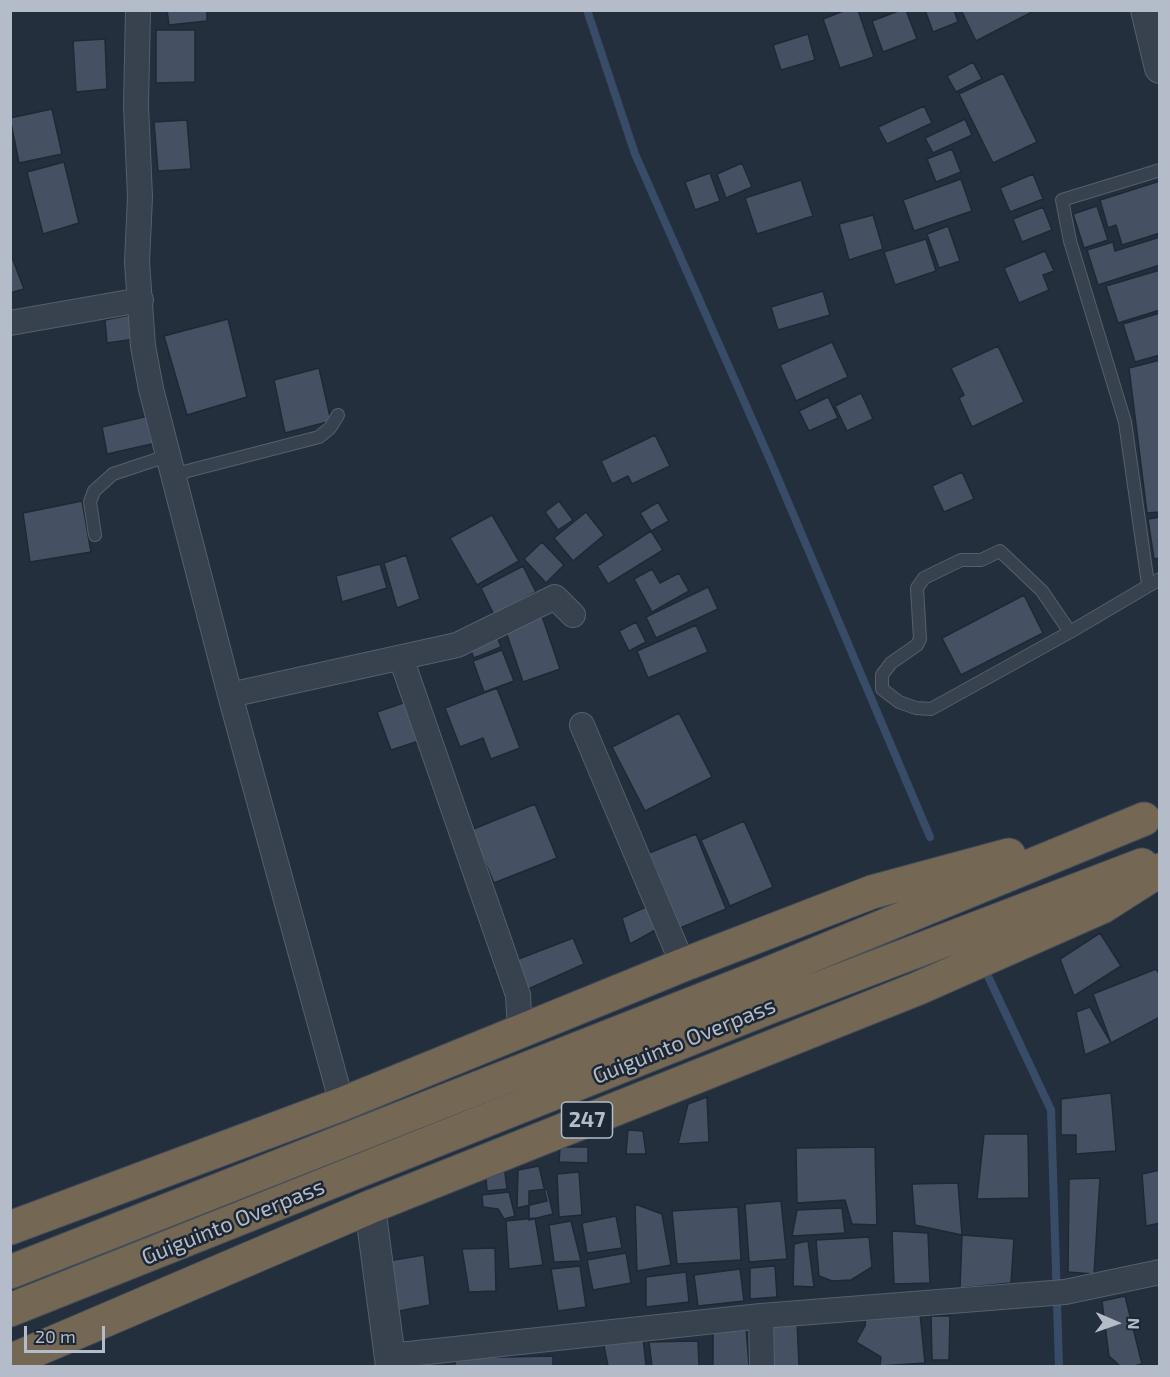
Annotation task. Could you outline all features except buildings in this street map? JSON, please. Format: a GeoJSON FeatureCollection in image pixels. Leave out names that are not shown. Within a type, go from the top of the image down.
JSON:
{"type":"FeatureCollection","features":[{"type":"Feature","properties":{"kind":"highway","name":"Guiguinto Overpass"},"geometry":{"type":"LineString","coordinates":[[10,1272],[317,1149],[762,976],[1144,819],[872,892],[683,965]]}},
{"type":"Feature","properties":{"kind":"highway","name":"Guiguinto Overpass"},"geometry":{"type":"LineString","coordinates":[[10,1310],[770,1007],[1160,858]]}},
{"type":"Feature","properties":{"kind":"highway","name":"247"},"geometry":{"type":"LineString","coordinates":[[10,1361],[370,1206],[919,988],[1102,907],[1160,870]]}},
{"type":"Feature","properties":{"kind":"highway"},"geometry":{"type":"LineString","coordinates":[[10,1228],[342,1104],[683,965]]}},
{"type":"Feature","properties":{"kind":"street"},"geometry":{"type":"LineString","coordinates":[[138,10],[136,106],[140,197],[137,262],[143,346],[170,465],[230,695],[342,1104]]}},
{"type":"Feature","properties":{"kind":"street"},"geometry":{"type":"LineString","coordinates":[[1146,10],[1160,68]]}},
{"type":"Feature","properties":{"kind":"street"},"geometry":{"type":"LineString","coordinates":[[10,323],[141,300]]}},
{"type":"Feature","properties":{"kind":"street"},"geometry":{"type":"LineString","coordinates":[[230,695],[457,645],[555,597],[573,615]]}},
{"type":"Feature","properties":{"kind":"street"},"geometry":{"type":"LineString","coordinates":[[401,657],[518,995],[520,1031]]}},
{"type":"Feature","properties":{"kind":"street"},"geometry":{"type":"LineString","coordinates":[[582,725],[683,965]]}},
{"type":"Feature","properties":{"kind":"street"},"geometry":{"type":"LineString","coordinates":[[370,1206],[390,1361],[761,1316],[1065,1292],[1160,1272]]}},
{"type":"Feature","properties":{"kind":"street"},"geometry":{"type":"LineString","coordinates":[[761,1316],[762,1366]]}},
{"type":"Feature","properties":{"kind":"lane"},"geometry":{"type":"LineString","coordinates":[[1070,632],[1042,591],[1000,551],[981,560],[961,560],[924,579],[917,588],[920,639],[917,645],[891,663],[882,675],[882,689],[899,702],[916,708],[931,709],[1070,632],[1154,581],[1125,422],[1070,241],[1062,200],[1160,170]]}},
{"type":"Feature","properties":{"kind":"lane"},"geometry":{"type":"LineString","coordinates":[[95,535],[90,502],[94,491],[113,474],[319,437],[330,428],[338,415]]}},
{"type":"Feature","properties":{"kind":"waterway"},"geometry":{"type":"LineString","coordinates":[[587,10],[635,154],[774,469],[930,837]]}},
{"type":"Feature","properties":{"kind":"waterway"},"geometry":{"type":"LineString","coordinates":[[987,974],[1051,1110],[1059,1366]]}}]}
